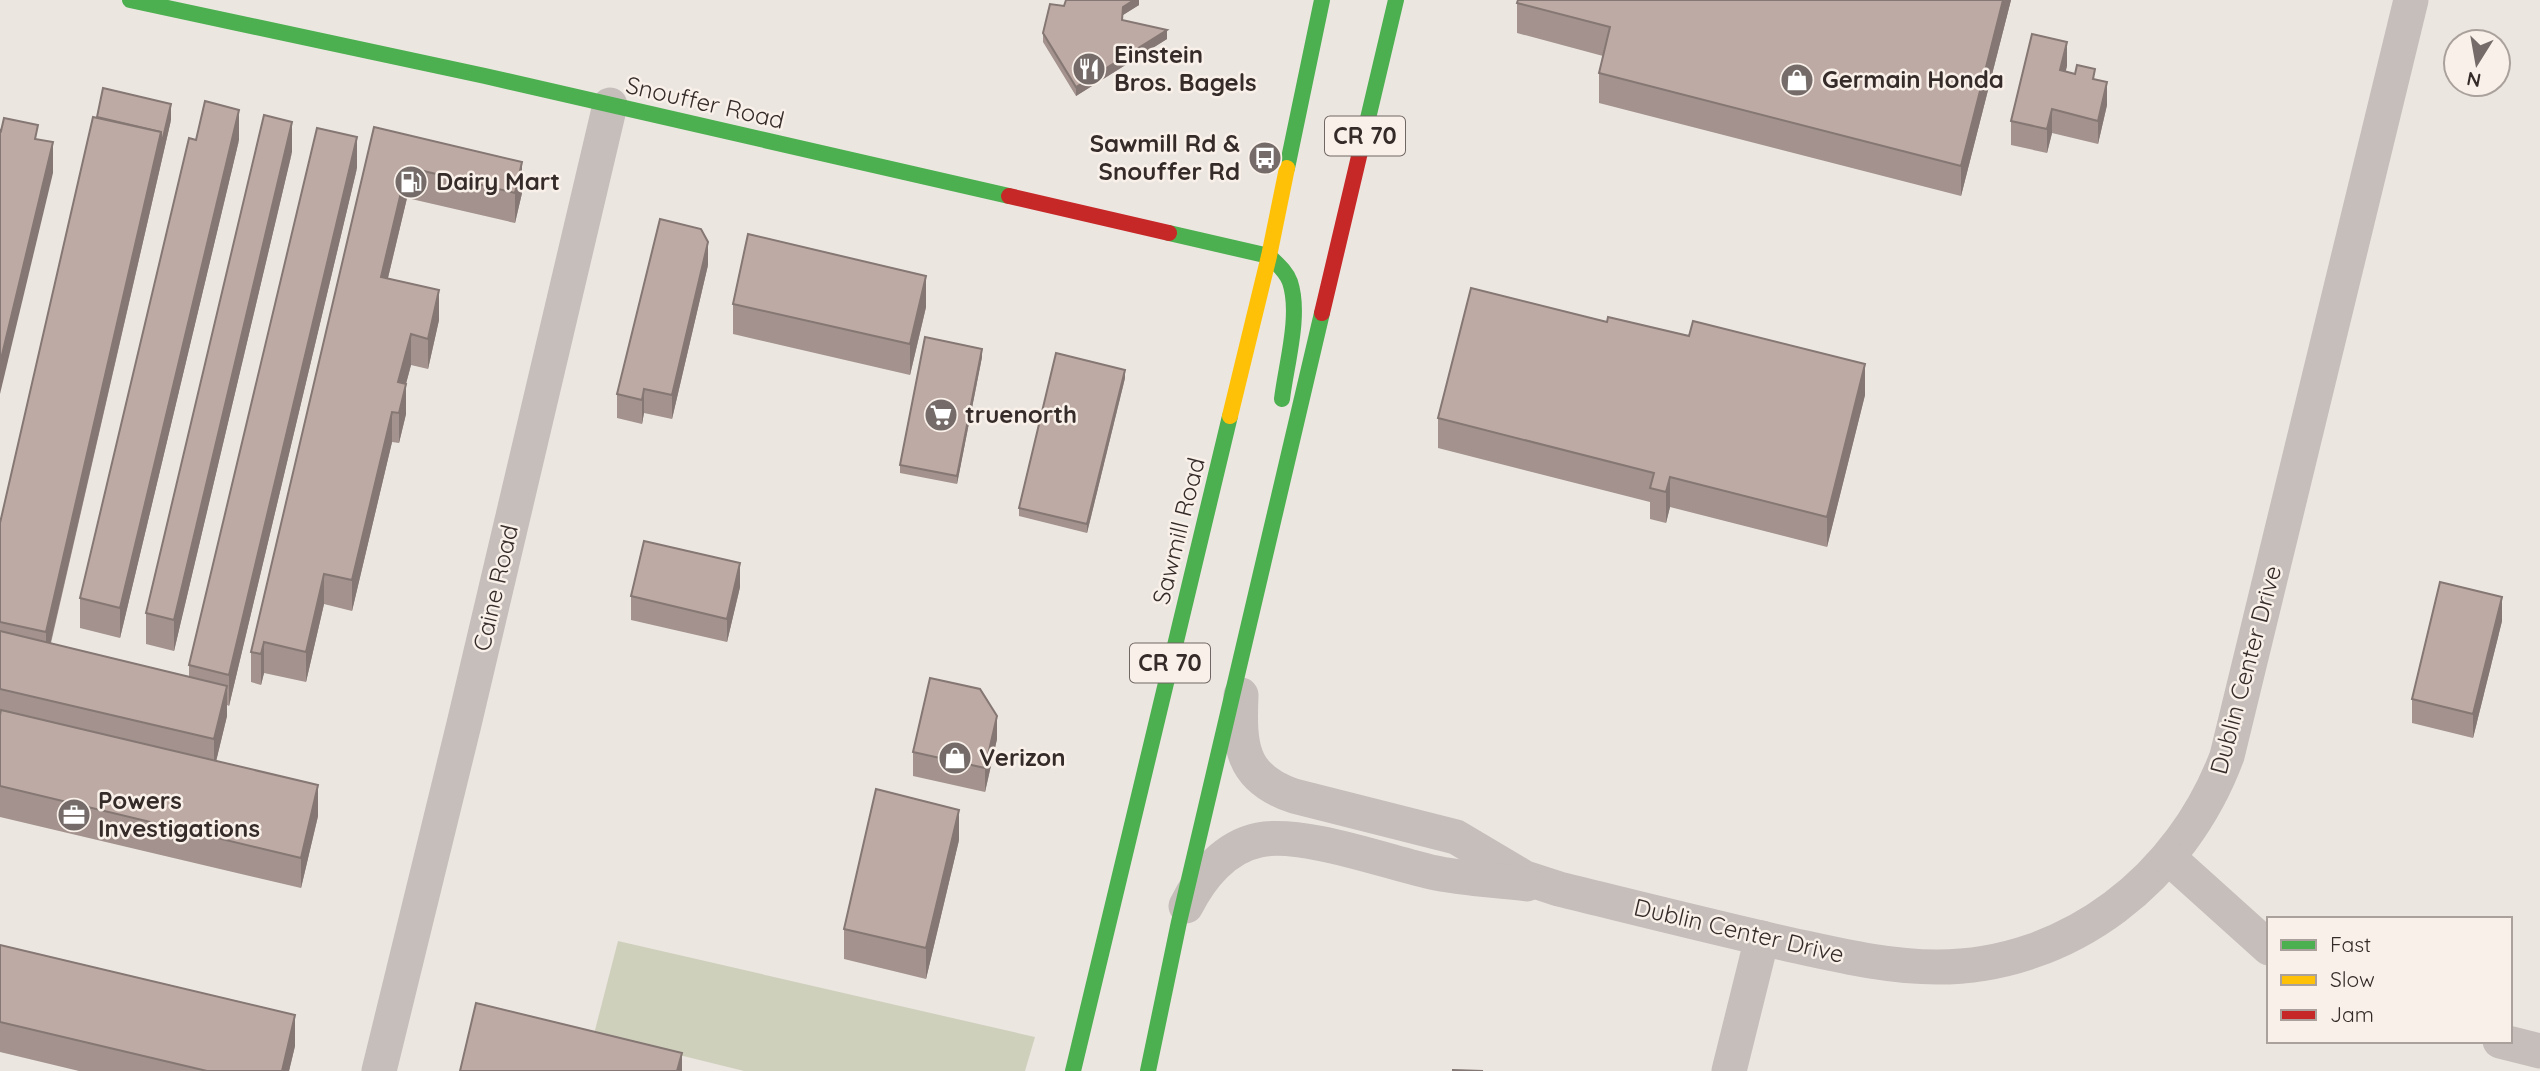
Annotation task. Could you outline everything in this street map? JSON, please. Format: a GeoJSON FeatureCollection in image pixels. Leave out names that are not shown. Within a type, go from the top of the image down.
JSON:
{"type":"FeatureCollection","features":[{"type":"Feature","properties":{"kind":"main road","name":"Snouffer Road"},"geometry":{"type":"LineString","coordinates":[[130,0],[610,105],[1269,256]]}},
{"type":"Feature","properties":{"kind":"main road","name":"Sawmill Road"},"geometry":{"type":"LineString","coordinates":[[1073,1071],[1269,256],[1322,0]]}},
{"type":"Feature","properties":{"kind":"main road","name":"CR 70"},"geometry":{"type":"LineString","coordinates":[[1148,1071],[1179,922],[1396,0]]}},
{"type":"Feature","properties":{"kind":"main road"},"geometry":{"type":"LineString","coordinates":[[1269,256],[1283,269],[1291,284],[1293,312],[1269,544]]}},
{"type":"Feature","properties":{"kind":"street","name":"Dublin Center Drive"},"geometry":{"type":"LineString","coordinates":[[1245,647],[1241,677],[1241,741],[1250,766],[1266,783],[1294,796],[1456,837],[1525,878],[1559,889],[1762,938],[1896,965],[1940,967],[1996,960],[2042,947],[2078,931],[2122,903],[2169,858],[2201,813],[2227,756],[2411,0]]}},
{"type":"Feature","properties":{"kind":"street","name":"Caine Road"},"geometry":{"type":"LineString","coordinates":[[379,1071],[610,105]]}},
{"type":"Feature","properties":{"kind":"street","name":"Dublin Center Drive"},"geometry":{"type":"LineString","coordinates":[[1179,922],[1194,891],[1216,863],[1230,852],[1259,840],[1294,840],[1440,874],[1559,889]]}},
{"type":"Feature","properties":{"kind":"street"},"geometry":{"type":"LineString","coordinates":[[2169,858],[2267,946]]}},
{"type":"Feature","properties":{"kind":"street"},"geometry":{"type":"LineString","coordinates":[[1729,1071],[1762,938]]}},
{"type":"Feature","properties":{"kind":"street"},"geometry":{"type":"LineString","coordinates":[[2508,1043],[2540,1051]]}},
{"type":"Feature","properties":{"kind":"green space"},"geometry":{"type":"Polygon","coordinates":[[[618,941],[1035,1037],[1025,1071],[744,1071],[594,1034],[618,941]]]}},
{"type":"Feature","properties":{"kind":"building","name":"Einstein Bros. Bagels"},"geometry":{"type":"Polygon","coordinates":[[[1066,0],[1134,0],[1123,7],[1122,20],[1167,30],[1076,87],[1043,33],[1050,4],[1064,6],[1066,0]]]}},
{"type":"Feature","properties":{"kind":"building","name":"Germain Honda"},"geometry":{"type":"Polygon","coordinates":[[[1518,0],[2003,0],[1961,166],[1599,73],[1610,27],[1517,3],[1518,0]]]}},
{"type":"Feature","properties":{"kind":"building"},"geometry":{"type":"Polygon","coordinates":[[[2032,34],[2067,42],[2060,70],[2075,74],[2077,65],[2095,69],[2093,79],[2107,82],[2098,121],[2052,109],[2047,129],[2011,121],[2032,34]]]}},
{"type":"Feature","properties":{"kind":"building"},"geometry":{"type":"Polygon","coordinates":[[[103,88],[171,104],[161,146],[161,132],[97,117],[103,88]]]}},
{"type":"Feature","properties":{"kind":"building"},"geometry":{"type":"Polygon","coordinates":[[[205,101],[239,110],[120,608],[80,598],[189,138],[196,140],[205,101]]]}},
{"type":"Feature","properties":{"kind":"building"},"geometry":{"type":"Polygon","coordinates":[[[264,115],[292,122],[174,620],[146,613],[264,115]]]}},
{"type":"Feature","properties":{"kind":"building"},"geometry":{"type":"Polygon","coordinates":[[[93,117],[161,132],[46,632],[0,622],[0,523],[93,117]]]}},
{"type":"Feature","properties":{"kind":"building"},"geometry":{"type":"Polygon","coordinates":[[[4,118],[38,125],[35,139],[53,142],[0,363],[0,130],[4,118]]]}},
{"type":"Feature","properties":{"kind":"building"},"geometry":{"type":"Polygon","coordinates":[[[374,127],[522,162],[515,193],[407,167],[381,277],[439,290],[428,339],[411,334],[398,382],[406,384],[399,413],[392,412],[352,580],[324,574],[306,652],[264,642],[261,654],[251,652],[374,127]]]}},
{"type":"Feature","properties":{"kind":"building"},"geometry":{"type":"Polygon","coordinates":[[[317,128],[357,137],[229,675],[189,665],[317,128]]]}},
{"type":"Feature","properties":{"kind":"building"},"geometry":{"type":"Polygon","coordinates":[[[660,219],[701,229],[708,242],[672,395],[644,389],[642,400],[617,394],[660,219]]]}},
{"type":"Feature","properties":{"kind":"building"},"geometry":{"type":"Polygon","coordinates":[[[748,234],[926,276],[910,344],[733,304],[748,234]]]}},
{"type":"Feature","properties":{"kind":"building"},"geometry":{"type":"Polygon","coordinates":[[[1471,288],[1607,322],[1608,317],[1689,336],[1693,321],[1865,364],[1827,517],[1670,477],[1666,492],[1650,488],[1654,473],[1438,418],[1471,288]]]}},
{"type":"Feature","properties":{"kind":"building","name":"truenorth"},"geometry":{"type":"Polygon","coordinates":[[[925,337],[982,349],[957,476],[900,465],[925,337]]]}},
{"type":"Feature","properties":{"kind":"building"},"geometry":{"type":"Polygon","coordinates":[[[1056,353],[1125,370],[1087,524],[1019,508],[1056,353]]]}},
{"type":"Feature","properties":{"kind":"building"},"geometry":{"type":"Polygon","coordinates":[[[644,541],[740,563],[727,619],[631,596],[644,541]]]}},
{"type":"Feature","properties":{"kind":"building"},"geometry":{"type":"Polygon","coordinates":[[[2440,582],[2502,597],[2473,714],[2412,699],[2440,582]]]}},
{"type":"Feature","properties":{"kind":"building"},"geometry":{"type":"Polygon","coordinates":[[[0,631],[227,686],[214,739],[0,689],[0,631]]]}},
{"type":"Feature","properties":{"kind":"building","name":"Verizon"},"geometry":{"type":"Polygon","coordinates":[[[930,678],[980,689],[997,716],[985,768],[913,752],[930,678]]]}},
{"type":"Feature","properties":{"kind":"building"},"geometry":{"type":"Polygon","coordinates":[[[1,710],[318,785],[301,858],[0,786],[1,710]]]}},
{"type":"Feature","properties":{"kind":"building"},"geometry":{"type":"Polygon","coordinates":[[[876,789],[959,810],[926,948],[844,929],[876,789]]]}},
{"type":"Feature","properties":{"kind":"building"},"geometry":{"type":"Polygon","coordinates":[[[0,945],[295,1015],[282,1071],[207,1071],[0,1022],[0,945]]]}},
{"type":"Feature","properties":{"kind":"building"},"geometry":{"type":"Polygon","coordinates":[[[476,1003],[682,1053],[677,1071],[460,1071],[476,1003]]]}},
{"type":"Feature","properties":{"kind":"traffic: fast"},"geometry":{"type":"LineString","coordinates":[[130,0],[485,76],[1009,196]]}},
{"type":"Feature","properties":{"kind":"traffic: fast"},"geometry":{"type":"LineString","coordinates":[[1287,168],[1322,0]]}},
{"type":"Feature","properties":{"kind":"traffic: fast"},"geometry":{"type":"LineString","coordinates":[[1361,148],[1396,0]]}},
{"type":"Feature","properties":{"kind":"traffic: fast"},"geometry":{"type":"LineString","coordinates":[[1169,233],[1269,256]]}},
{"type":"Feature","properties":{"kind":"traffic: fast"},"geometry":{"type":"LineString","coordinates":[[1269,256],[1286,274],[1293,295],[1292,340],[1282,399]]}},
{"type":"Feature","properties":{"kind":"traffic: fast"},"geometry":{"type":"LineString","coordinates":[[1148,1071],[1179,922],[1322,313]]}},
{"type":"Feature","properties":{"kind":"traffic: fast"},"geometry":{"type":"LineString","coordinates":[[1073,1071],[1230,416]]}},
{"type":"Feature","properties":{"kind":"traffic: slow"},"geometry":{"type":"LineString","coordinates":[[1230,416],[1269,256],[1287,168]]}},
{"type":"Feature","properties":{"kind":"traffic: jam"},"geometry":{"type":"LineString","coordinates":[[1322,313],[1361,148]]}},
{"type":"Feature","properties":{"kind":"traffic: jam"},"geometry":{"type":"LineString","coordinates":[[1009,196],[1169,233]]}},
{"type":"Feature","properties":{"kind":"place","name":"Einstein Bros. Bagels"},"geometry":{"type":"Point","coordinates":[1089,69]}},
{"type":"Feature","properties":{"kind":"place","name":"Germain Honda"},"geometry":{"type":"Point","coordinates":[1797,80]}},
{"type":"Feature","properties":{"kind":"place","name":"Sawmill Rd & Snouffer Rd"},"geometry":{"type":"Point","coordinates":[1265,158]}},
{"type":"Feature","properties":{"kind":"place","name":"Dairy Mart"},"geometry":{"type":"Point","coordinates":[411,182]}},
{"type":"Feature","properties":{"kind":"place","name":"truenorth"},"geometry":{"type":"Point","coordinates":[941,415]}},
{"type":"Feature","properties":{"kind":"place","name":"Verizon"},"geometry":{"type":"Point","coordinates":[955,758]}},
{"type":"Feature","properties":{"kind":"place","name":"Powers Investigations"},"geometry":{"type":"Point","coordinates":[74,815]}}]}
